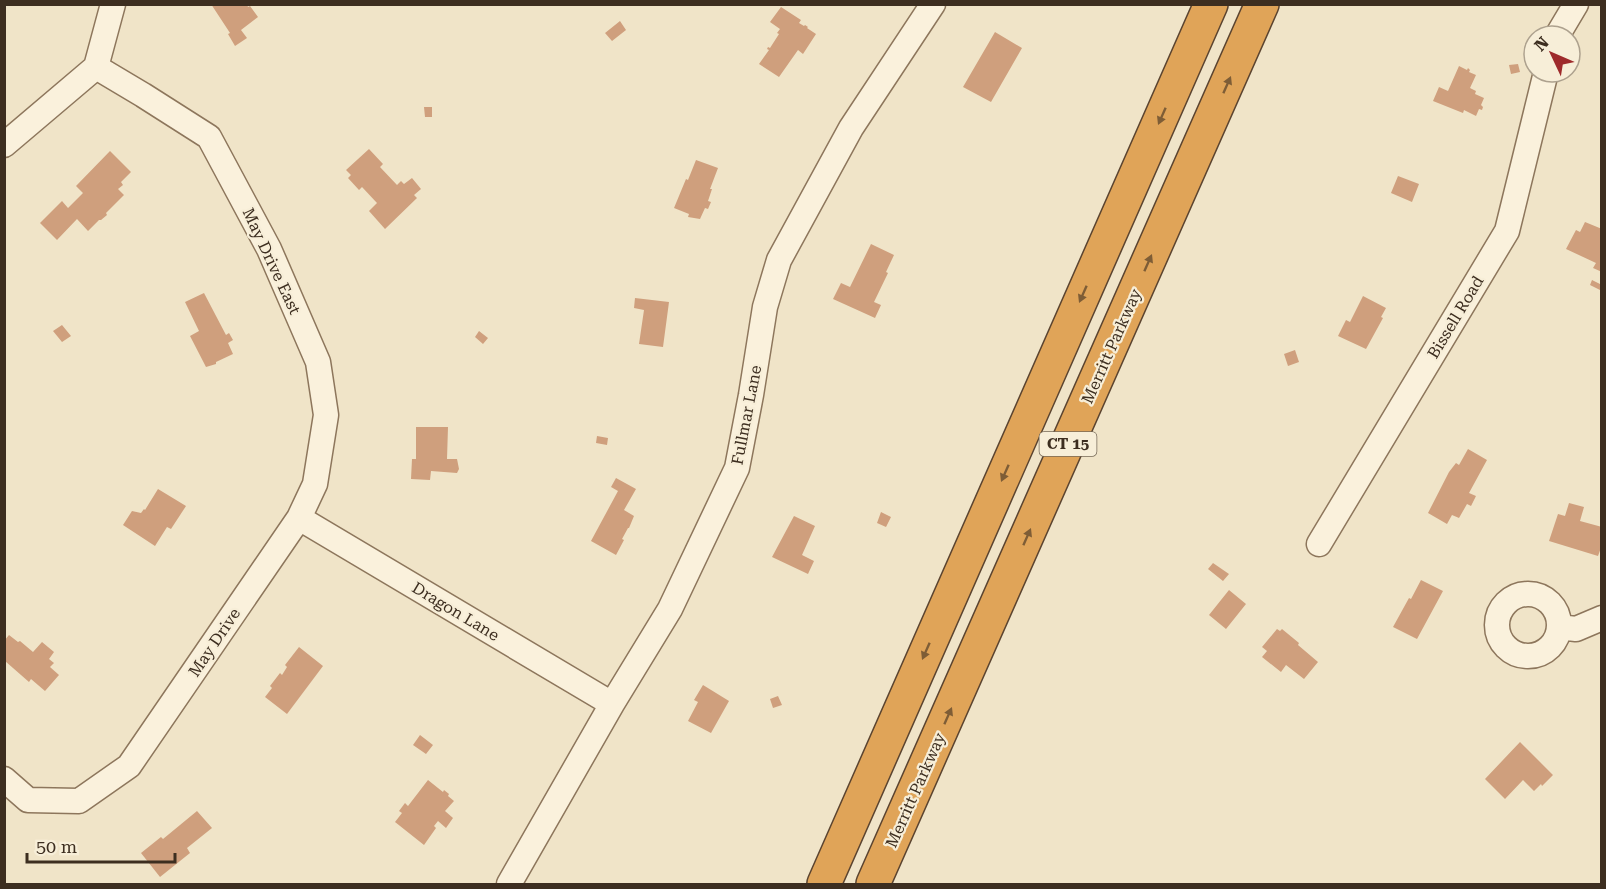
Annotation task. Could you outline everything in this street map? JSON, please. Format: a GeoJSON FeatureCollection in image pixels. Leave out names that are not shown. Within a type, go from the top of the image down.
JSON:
{"type":"FeatureCollection","features":[{"type":"Feature","properties":{"kind":"highway","name":"CT 15"},"geometry":{"type":"LineString","coordinates":[[824,885],[1211,4]]}},
{"type":"Feature","properties":{"kind":"highway","name":"Merritt Parkway"},"geometry":{"type":"LineString","coordinates":[[873,885],[1262,4]]}},
{"type":"Feature","properties":{"kind":"street"},"geometry":{"type":"LineString","coordinates":[[4,145],[96,67],[113,4]]}},
{"type":"Feature","properties":{"kind":"street","name":"Fullmar Lane"},"geometry":{"type":"LineString","coordinates":[[509,885],[612,704],[670,609],[737,468],[752,395],[765,306],[778,260],[851,128],[933,4]]}},
{"type":"Feature","properties":{"kind":"street"},"geometry":{"type":"LineString","coordinates":[[1564,24],[1576,4]]}},
{"type":"Feature","properties":{"kind":"street","name":"May Drive East"},"geometry":{"type":"LineString","coordinates":[[96,67],[208,137],[269,249],[318,362],[326,415],[315,484],[299,518]]}},
{"type":"Feature","properties":{"kind":"street","name":"Bissell Road"},"geometry":{"type":"LineString","coordinates":[[1319,544],[1507,231],[1543,84]]}},
{"type":"Feature","properties":{"kind":"street","name":"Dragon Lane"},"geometry":{"type":"LineString","coordinates":[[299,518],[612,704]]}},
{"type":"Feature","properties":{"kind":"street","name":"May Drive"},"geometry":{"type":"LineString","coordinates":[[4,779],[28,800],[79,801],[129,766],[299,518]]}},
{"type":"Feature","properties":{"kind":"street"},"geometry":{"type":"LineString","coordinates":[[1559,627],[1576,629],[1602,618]]}},
{"type":"Feature","properties":{"kind":"building"},"geometry":{"type":"Polygon","coordinates":[[[211,4],[247,4],[248,7],[250,6],[258,17],[241,30],[247,38],[235,46],[228,34],[230,33],[211,4]]]}},
{"type":"Feature","properties":{"kind":"building"},"geometry":{"type":"Polygon","coordinates":[[[781,7],[801,20],[799,23],[816,34],[803,54],[798,50],[779,77],[759,64],[769,50],[768,47],[770,48],[779,34],[777,33],[780,29],[770,22],[781,7]]]}},
{"type":"Feature","properties":{"kind":"building"},"geometry":{"type":"Polygon","coordinates":[[[620,21],[626,30],[612,41],[605,33],[620,21]]]}},
{"type":"Feature","properties":{"kind":"building"},"geometry":{"type":"Polygon","coordinates":[[[995,32],[1022,48],[991,102],[963,87],[995,32]]]}},
{"type":"Feature","properties":{"kind":"building"},"geometry":{"type":"Polygon","coordinates":[[[1518,64],[1520,72],[1511,74],[1509,65],[1518,64]]]}},
{"type":"Feature","properties":{"kind":"building"},"geometry":{"type":"Polygon","coordinates":[[[1459,66],[1467,70],[1468,68],[1469,72],[1476,75],[1470,88],[1476,91],[1475,94],[1484,98],[1481,105],[1482,110],[1479,109],[1476,116],[1433,101],[1439,87],[1448,91],[1459,66]]]}},
{"type":"Feature","properties":{"kind":"building"},"geometry":{"type":"Polygon","coordinates":[[[424,107],[432,107],[432,117],[425,117],[424,107]]]}},
{"type":"Feature","properties":{"kind":"building"},"geometry":{"type":"Polygon","coordinates":[[[369,149],[383,164],[380,167],[397,185],[401,181],[404,184],[412,178],[421,189],[414,195],[417,198],[385,229],[369,211],[377,203],[362,187],[359,190],[348,178],[351,175],[346,170],[369,149]]]}},
{"type":"Feature","properties":{"kind":"building"},"geometry":{"type":"Polygon","coordinates":[[[110,151],[131,172],[121,182],[123,185],[118,189],[124,195],[106,213],[107,215],[88,231],[77,219],[57,240],[40,223],[62,201],[68,208],[83,193],[76,186],[110,151]]]}},
{"type":"Feature","properties":{"kind":"building"},"geometry":{"type":"Polygon","coordinates":[[[696,160],[718,168],[710,189],[712,189],[708,201],[711,202],[700,219],[688,217],[689,214],[674,208],[696,160]]]}},
{"type":"Feature","properties":{"kind":"building"},"geometry":{"type":"Polygon","coordinates":[[[1398,176],[1419,184],[1412,202],[1391,193],[1398,176]]]}},
{"type":"Feature","properties":{"kind":"building"},"geometry":{"type":"Polygon","coordinates":[[[1585,222],[1602,229],[1602,272],[1593,268],[1596,263],[1566,249],[1576,230],[1580,232],[1585,222]]]}},
{"type":"Feature","properties":{"kind":"building"},"geometry":{"type":"Polygon","coordinates":[[[871,244],[894,255],[874,302],[881,305],[875,318],[833,299],[841,283],[850,287],[871,244]]]}},
{"type":"Feature","properties":{"kind":"building"},"geometry":{"type":"Polygon","coordinates":[[[1592,280],[1602,285],[1600,290],[1590,285],[1592,280]]]}},
{"type":"Feature","properties":{"kind":"building"},"geometry":{"type":"Polygon","coordinates":[[[204,293],[226,335],[229,333],[233,340],[228,343],[233,354],[206,367],[190,336],[199,331],[185,302],[204,293]]]}},
{"type":"Feature","properties":{"kind":"building"},"geometry":{"type":"Polygon","coordinates":[[[1363,296],[1386,308],[1366,349],[1338,336],[1346,320],[1350,322],[1363,296]]]}},
{"type":"Feature","properties":{"kind":"building"},"geometry":{"type":"Polygon","coordinates":[[[635,298],[669,302],[663,347],[639,344],[644,310],[634,308],[635,298]]]}},
{"type":"Feature","properties":{"kind":"building"},"geometry":{"type":"Polygon","coordinates":[[[62,325],[71,336],[62,342],[53,331],[62,325]]]}},
{"type":"Feature","properties":{"kind":"building"},"geometry":{"type":"Polygon","coordinates":[[[479,331],[488,338],[483,344],[475,337],[479,331]]]}},
{"type":"Feature","properties":{"kind":"building"},"geometry":{"type":"Polygon","coordinates":[[[1295,350],[1299,362],[1288,366],[1284,354],[1295,350]]]}},
{"type":"Feature","properties":{"kind":"building"},"geometry":{"type":"Polygon","coordinates":[[[416,427],[448,427],[447,459],[457,459],[459,469],[457,473],[431,471],[430,480],[411,479],[412,459],[416,459],[416,427]]]}},
{"type":"Feature","properties":{"kind":"building"},"geometry":{"type":"Polygon","coordinates":[[[597,436],[608,438],[607,445],[596,443],[597,436]]]}},
{"type":"Feature","properties":{"kind":"building"},"geometry":{"type":"Polygon","coordinates":[[[1468,449],[1487,460],[1469,493],[1476,496],[1471,506],[1467,504],[1459,518],[1452,515],[1447,524],[1428,513],[1449,472],[1456,463],[1459,465],[1468,449]]]}},
{"type":"Feature","properties":{"kind":"building"},"geometry":{"type":"Polygon","coordinates":[[[616,478],[636,489],[624,510],[634,516],[616,555],[591,541],[618,491],[611,487],[616,478]]]}},
{"type":"Feature","properties":{"kind":"building"},"geometry":{"type":"Polygon","coordinates":[[[158,489],[186,506],[171,529],[167,527],[155,546],[123,525],[132,511],[141,513],[145,510],[158,489]]]}},
{"type":"Feature","properties":{"kind":"building"},"geometry":{"type":"Polygon","coordinates":[[[1569,503],[1584,507],[1580,521],[1602,527],[1602,545],[1598,556],[1549,541],[1558,514],[1565,516],[1569,503]]]}},
{"type":"Feature","properties":{"kind":"building"},"geometry":{"type":"Polygon","coordinates":[[[881,512],[891,517],[886,527],[877,523],[881,512]]]}},
{"type":"Feature","properties":{"kind":"building"},"geometry":{"type":"Polygon","coordinates":[[[794,516],[815,526],[802,555],[814,561],[808,574],[772,557],[794,516]]]}},
{"type":"Feature","properties":{"kind":"building"},"geometry":{"type":"Polygon","coordinates":[[[1213,563],[1229,574],[1223,581],[1208,569],[1213,563]]]}},
{"type":"Feature","properties":{"kind":"building"},"geometry":{"type":"Polygon","coordinates":[[[1421,580],[1443,591],[1417,639],[1393,627],[1421,580]]]}},
{"type":"Feature","properties":{"kind":"building"},"geometry":{"type":"Polygon","coordinates":[[[1229,590],[1246,604],[1226,629],[1209,615],[1229,590]]]}},
{"type":"Feature","properties":{"kind":"building"},"geometry":{"type":"Polygon","coordinates":[[[1277,629],[1280,631],[1282,629],[1318,662],[1304,679],[1286,665],[1281,672],[1262,657],[1267,651],[1262,647],[1277,629]]]}},
{"type":"Feature","properties":{"kind":"building"},"geometry":{"type":"Polygon","coordinates":[[[9,635],[33,652],[42,642],[54,652],[49,659],[54,663],[50,667],[59,675],[45,691],[31,679],[29,682],[5,661],[4,641],[9,635]]]}},
{"type":"Feature","properties":{"kind":"building"},"geometry":{"type":"Polygon","coordinates":[[[299,647],[323,666],[287,714],[265,697],[272,688],[270,686],[280,673],[282,675],[287,667],[285,665],[299,647]]]}},
{"type":"Feature","properties":{"kind":"building"},"geometry":{"type":"Polygon","coordinates":[[[703,685],[729,701],[711,733],[688,721],[698,702],[694,700],[703,685]]]}},
{"type":"Feature","properties":{"kind":"building"},"geometry":{"type":"Polygon","coordinates":[[[778,696],[782,705],[773,708],[770,699],[778,696]]]}},
{"type":"Feature","properties":{"kind":"building"},"geometry":{"type":"Polygon","coordinates":[[[420,735],[433,745],[426,754],[413,745],[420,735]]]}},
{"type":"Feature","properties":{"kind":"building"},"geometry":{"type":"Polygon","coordinates":[[[1520,742],[1553,775],[1534,791],[1523,780],[1505,799],[1485,779],[1520,742]]]}},
{"type":"Feature","properties":{"kind":"building"},"geometry":{"type":"Polygon","coordinates":[[[428,780],[449,794],[448,796],[454,801],[445,811],[453,818],[446,828],[438,821],[424,845],[395,822],[402,813],[399,811],[405,803],[408,806],[428,780]]]}},
{"type":"Feature","properties":{"kind":"building"},"geometry":{"type":"Polygon","coordinates":[[[197,811],[212,828],[187,848],[190,853],[160,877],[141,853],[161,837],[163,839],[197,811]]]}}]}
